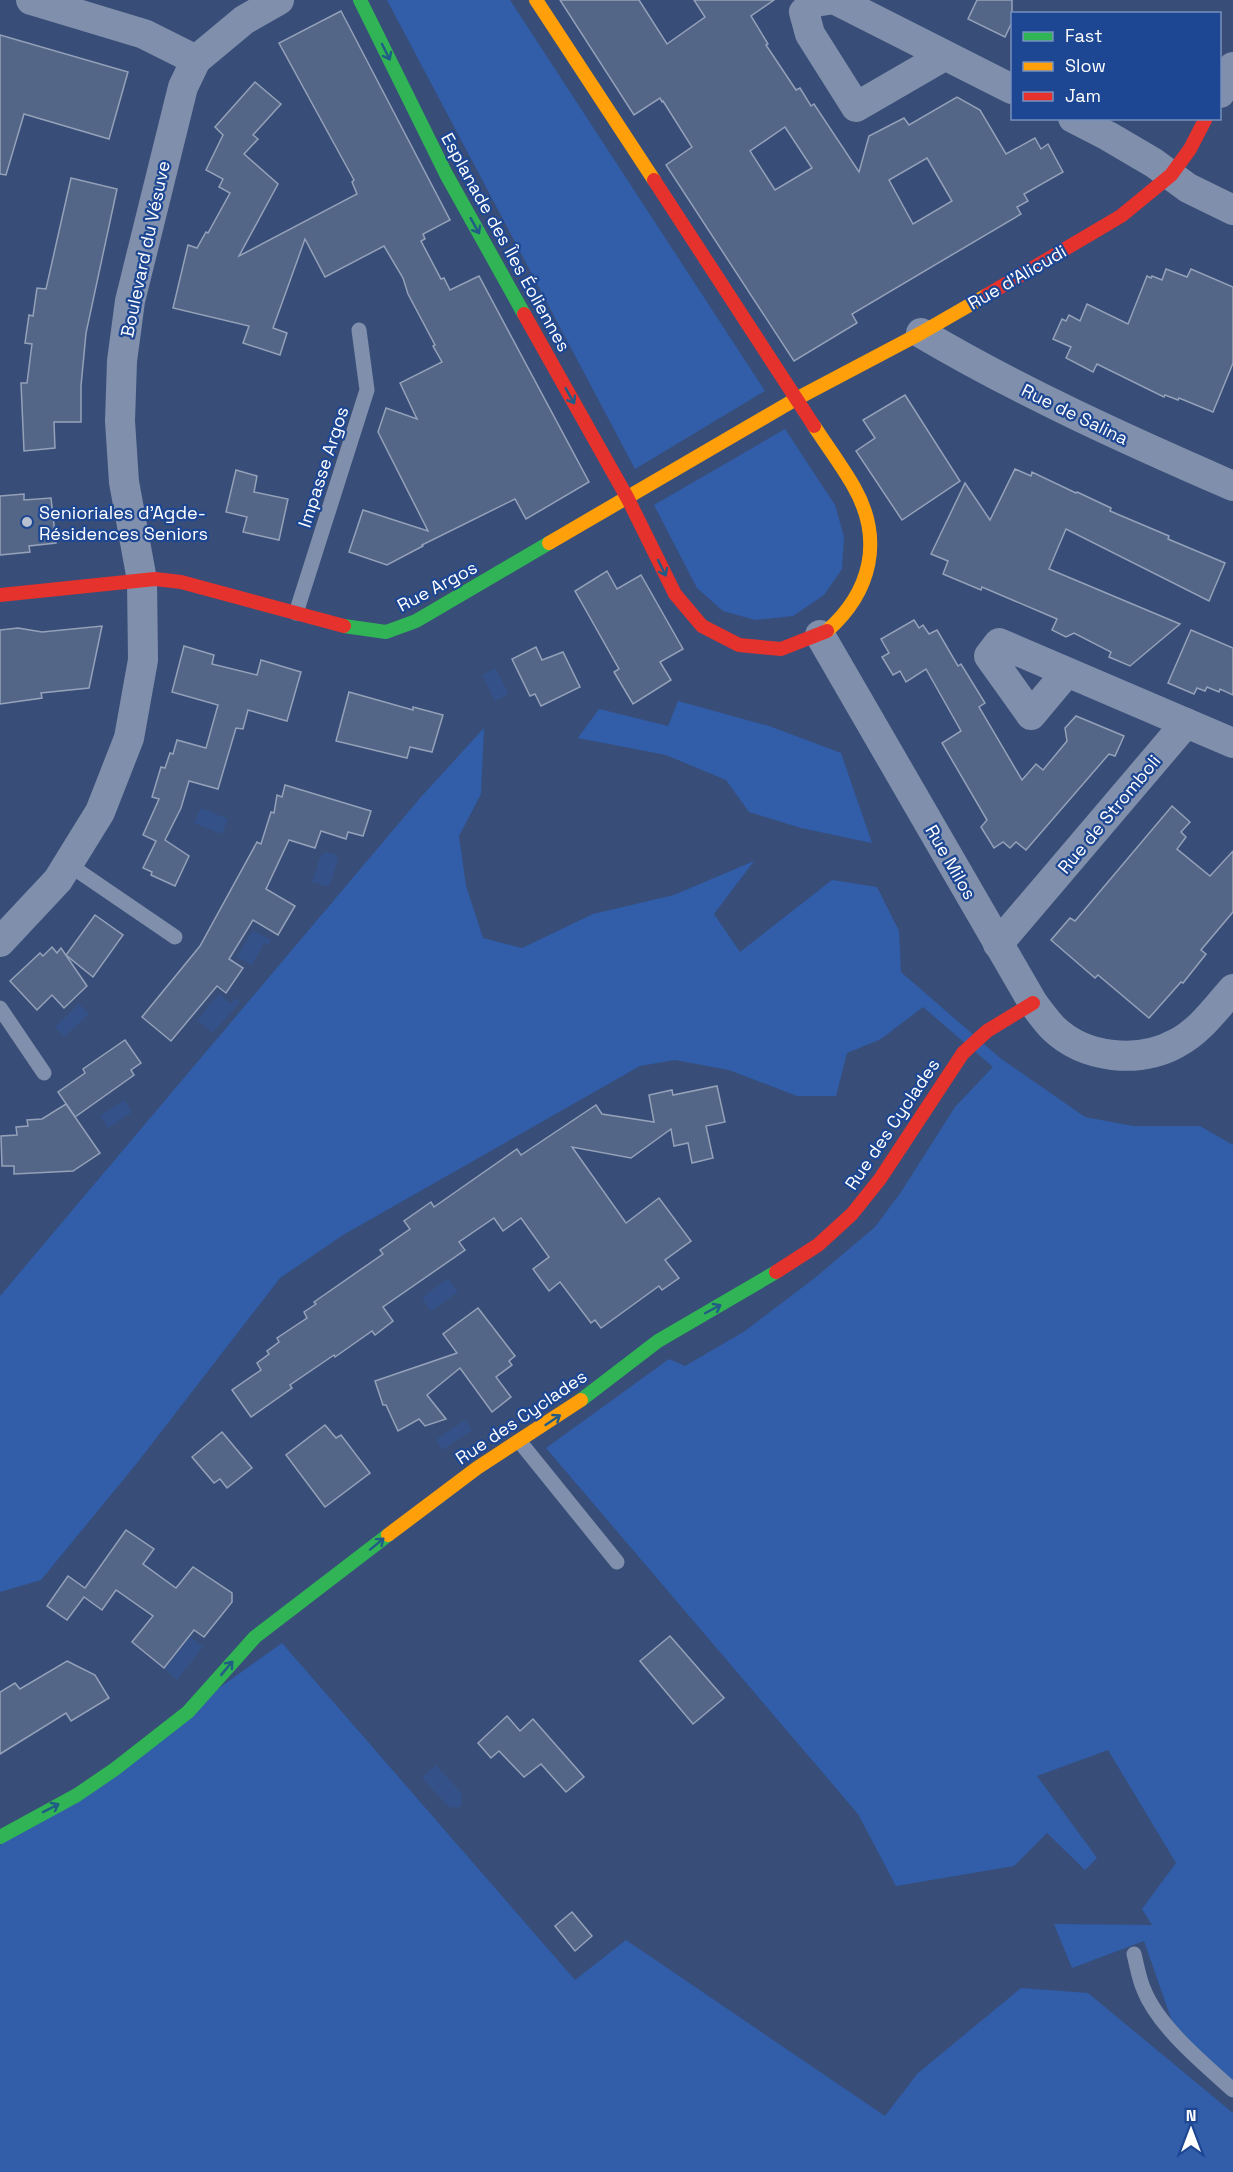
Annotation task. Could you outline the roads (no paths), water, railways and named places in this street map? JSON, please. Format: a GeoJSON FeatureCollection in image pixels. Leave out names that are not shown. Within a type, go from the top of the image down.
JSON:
{"type":"FeatureCollection","features":[{"type":"Feature","properties":{"kind":"street"},"geometry":{"type":"LineString","coordinates":[[31,0],[144,34],[196,60]]}},
{"type":"Feature","properties":{"kind":"street","name":"Boulevard du Vésuve"},"geometry":{"type":"LineString","coordinates":[[0,942],[58,880],[100,812],[129,738],[143,660],[142,580],[124,482],[120,421],[122,361],[130,301],[183,87],[196,60],[244,20],[279,0]]}},
{"type":"Feature","properties":{"kind":"street","name":"Esplanade des Îles Éoliennes"},"geometry":{"type":"LineString","coordinates":[[360,0],[446,174],[628,499],[675,594],[702,626],[739,645],[781,649],[820,635],[828,631],[851,607],[869,569],[870,528],[855,489],[536,0]]}},
{"type":"Feature","properties":{"kind":"street"},"geometry":{"type":"LineString","coordinates":[[828,0],[815,2],[804,12],[810,34],[856,107],[944,56]]}},
{"type":"Feature","properties":{"kind":"street"},"geometry":{"type":"LineString","coordinates":[[836,0],[1011,89]]}},
{"type":"Feature","properties":{"kind":"street"},"geometry":{"type":"LineString","coordinates":[[1221,91],[1233,67]]}},
{"type":"Feature","properties":{"kind":"street"},"geometry":{"type":"LineString","coordinates":[[1077,120],[1108,136],[1188,188],[1233,210]]}},
{"type":"Feature","properties":{"kind":"street","name":"Rue d'Alicudi"},"geometry":{"type":"LineString","coordinates":[[796,399],[921,333],[1121,216],[1171,175],[1190,149],[1205,120]]}},
{"type":"Feature","properties":{"kind":"street","name":"Rue de Salina"},"geometry":{"type":"LineString","coordinates":[[921,333],[993,375],[1143,447],[1233,486]]}},
{"type":"Feature","properties":{"kind":"street"},"geometry":{"type":"LineString","coordinates":[[628,499],[796,399]]}},
{"type":"Feature","properties":{"kind":"street","name":"Rue Argos"},"geometry":{"type":"LineString","coordinates":[[0,595],[155,579],[181,582],[349,627],[386,632],[416,621],[628,499]]}},
{"type":"Feature","properties":{"kind":"street","name":"Rue Milos"},"geometry":{"type":"LineString","coordinates":[[820,635],[1033,1003],[1054,1029],[1081,1047],[1113,1056],[1146,1055],[1177,1043],[1204,1023],[1233,989]]}},
{"type":"Feature","properties":{"kind":"street"},"geometry":{"type":"LineString","coordinates":[[1067,672],[1233,743]]}},
{"type":"Feature","properties":{"kind":"street","name":"Rue de Stromboli"},"geometry":{"type":"LineString","coordinates":[[998,944],[1186,723]]}},
{"type":"Feature","properties":{"kind":"street","name":"Rue des Cyclades"},"geometry":{"type":"LineString","coordinates":[[0,1837],[116,1770],[188,1712],[255,1637],[354,1563],[424,1506],[477,1468],[578,1403],[658,1341],[771,1276],[818,1245],[852,1214],[880,1179],[963,1053],[991,1027],[1033,1003]]}},
{"type":"Feature","properties":{"kind":"lane","name":"Impasse Argos"},"geometry":{"type":"LineString","coordinates":[[296,613],[368,390],[359,330]]}},
{"type":"Feature","properties":{"kind":"lane"},"geometry":{"type":"LineString","coordinates":[[68,864],[175,937]]}},
{"type":"Feature","properties":{"kind":"lane"},"geometry":{"type":"LineString","coordinates":[[0,1008],[44,1073]]}},
{"type":"Feature","properties":{"kind":"lane"},"geometry":{"type":"LineString","coordinates":[[520,1442],[617,1562]]}},
{"type":"Feature","properties":{"kind":"lane"},"geometry":{"type":"LineString","coordinates":[[1134,1954],[1144,1991],[1159,2016],[1187,2047],[1233,2090]]}},
{"type":"Feature","properties":{"kind":"place","name":"Senioriales d'Agde- Résidences Seniors"},"geometry":{"type":"Point","coordinates":[27,522]}}]}
